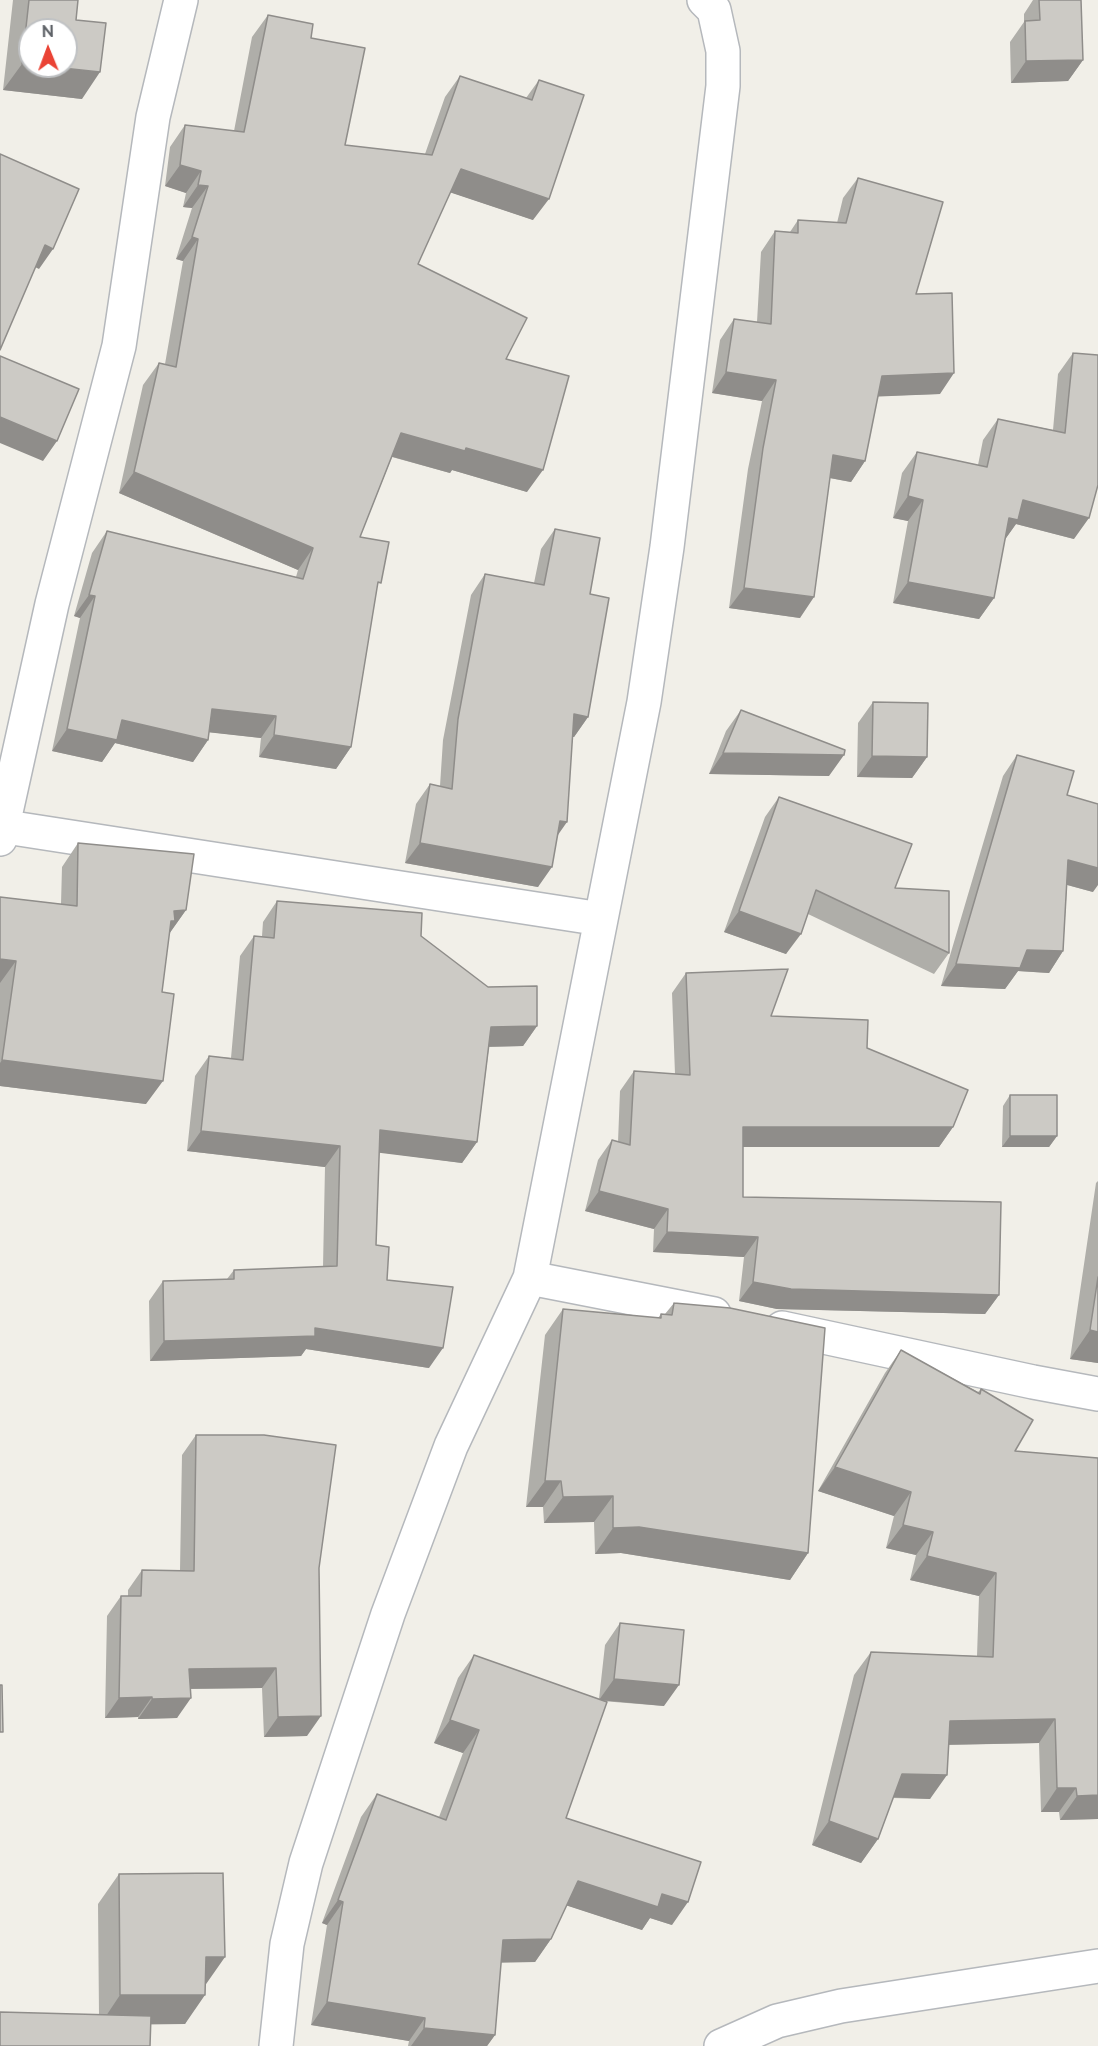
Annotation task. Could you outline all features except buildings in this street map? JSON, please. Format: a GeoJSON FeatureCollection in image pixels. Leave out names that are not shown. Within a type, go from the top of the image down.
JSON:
{"type":"FeatureCollection","features":[{"type":"Feature","properties":{"kind":"street"},"geometry":{"type":"LineString","coordinates":[[181,0],[153,117],[119,346],[52,604],[1,830],[602,919]]}},
{"type":"Feature","properties":{"kind":"street"},"geometry":{"type":"LineString","coordinates":[[276,2046],[287,1944],[306,1863],[388,1614],[451,1446],[530,1278],[644,702],[667,547],[723,86],[721,41],[714,10],[704,0]]}},
{"type":"Feature","properties":{"kind":"street"},"geometry":{"type":"LineString","coordinates":[[530,1278],[1098,1394]]}},
{"type":"Feature","properties":{"kind":"street"},"geometry":{"type":"LineString","coordinates":[[721,2046],[777,2020],[842,2006],[1098,1966]]}}]}
